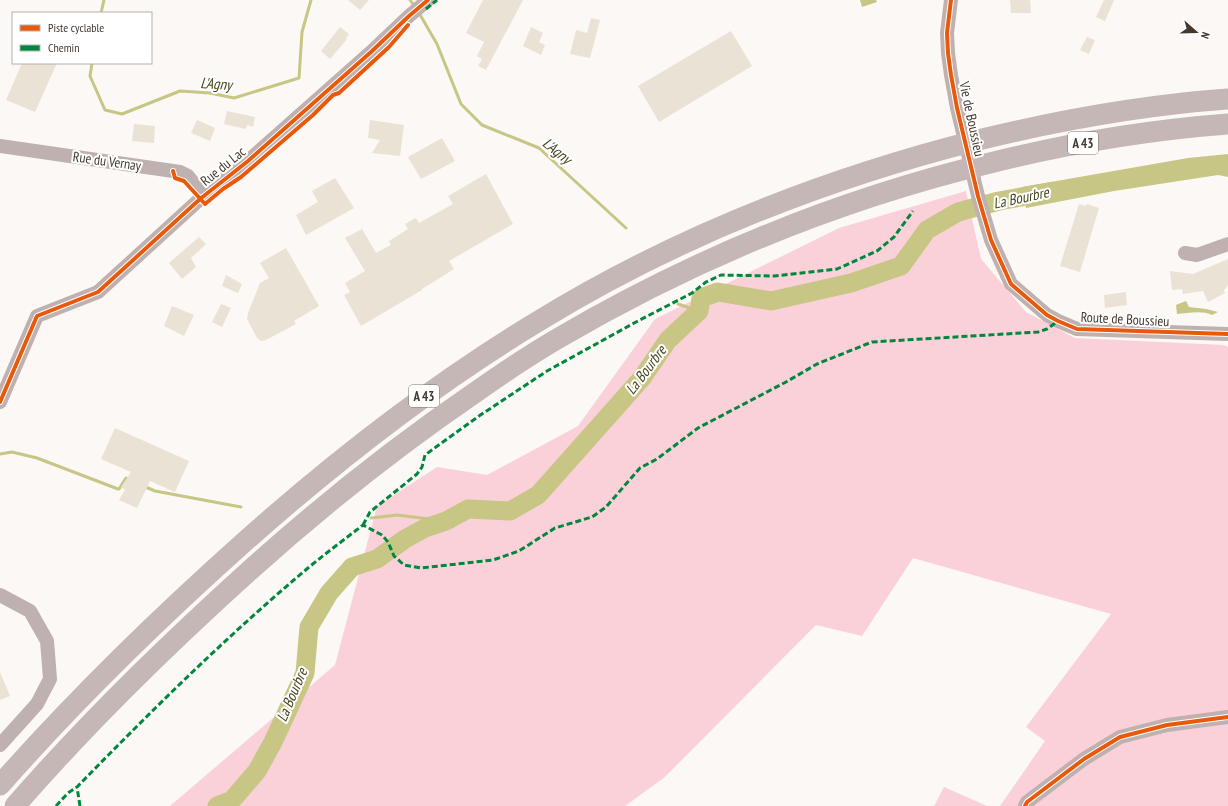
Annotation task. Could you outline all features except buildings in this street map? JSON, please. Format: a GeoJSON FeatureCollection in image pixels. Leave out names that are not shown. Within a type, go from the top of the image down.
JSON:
{"type":"FeatureCollection","features":[{"type":"Feature","properties":{"kind":"highway","name":"A 43"},"geometry":{"type":"LineString","coordinates":[[0,785],[60,720],[167,612],[272,517],[344,456],[415,403],[491,351],[540,320],[586,294],[677,247],[732,222],[776,204],[856,175],[911,158],[1025,129],[1078,118],[1128,110],[1228,99]]}},
{"type":"Feature","properties":{"kind":"highway","name":"A 43"},"geometry":{"type":"LineString","coordinates":[[15,806],[85,730],[177,638],[293,531],[360,476],[431,422],[511,367],[554,340],[690,268],[747,243],[870,196],[912,183],[1078,143],[1127,135],[1228,124]]}},
{"type":"Feature","properties":{"kind":"street","name":"Vie de Boussieu"},"geometry":{"type":"LineString","coordinates":[[951,0],[947,33],[948,53],[957,108],[978,196],[991,240]]}},
{"type":"Feature","properties":{"kind":"street","name":"Rue du Lac"},"geometry":{"type":"LineString","coordinates":[[0,402],[37,316],[98,292],[204,196],[248,161],[371,52],[409,16],[428,1]]}},
{"type":"Feature","properties":{"kind":"street","name":"Rue du Vernay"},"geometry":{"type":"LineString","coordinates":[[0,146],[180,172],[188,176],[204,196]]}},
{"type":"Feature","properties":{"kind":"street","name":"Route de Boussieu"},"geometry":{"type":"LineString","coordinates":[[991,240],[1012,284],[1047,315],[1058,322],[1077,329],[1228,332]]}},
{"type":"Feature","properties":{"kind":"street"},"geometry":{"type":"LineString","coordinates":[[1185,253],[1197,255],[1228,244]]}},
{"type":"Feature","properties":{"kind":"street"},"geometry":{"type":"LineString","coordinates":[[0,595],[30,611],[47,641],[50,679],[37,704],[0,745]]}},
{"type":"Feature","properties":{"kind":"street"},"geometry":{"type":"LineString","coordinates":[[1025,806],[1028,802],[1084,759],[1120,737],[1167,725],[1228,717]]}},
{"type":"Feature","properties":{"kind":"shaded area"},"geometry":{"type":"Polygon","coordinates":[[[860,0],[876,0],[877,2],[862,7],[860,0]]]}},
{"type":"Feature","properties":{"kind":"shaded area"},"geometry":{"type":"Polygon","coordinates":[[[1228,154],[1228,177],[1218,175],[1114,191],[1026,208],[1022,187],[1188,158],[1228,154]]]}},
{"type":"Feature","properties":{"kind":"shaded area"},"geometry":{"type":"Polygon","coordinates":[[[966,191],[981,259],[1026,312],[1075,338],[1224,345],[1228,347],[1228,806],[1000,806],[1045,741],[1026,727],[1111,614],[913,558],[862,636],[816,625],[665,777],[625,806],[170,806],[335,665],[377,506],[437,467],[487,475],[578,426],[655,319],[839,228],[966,191]]]}},
{"type":"Feature","properties":{"kind":"shaded area"},"geometry":{"type":"Polygon","coordinates":[[[1186,301],[1189,307],[1218,312],[1212,315],[1200,312],[1177,314],[1176,305],[1186,301]]]}},
{"type":"Feature","properties":{"kind":"shaded area"},"geometry":{"type":"Polygon","coordinates":[[[944,787],[987,806],[934,806],[944,787]]]}},
{"type":"Feature","properties":{"kind":"waterway","name":"L'Agny"},"geometry":{"type":"LineString","coordinates":[[101,12],[104,0]]}},
{"type":"Feature","properties":{"kind":"waterway","name":"L'Agny"},"geometry":{"type":"LineString","coordinates":[[92,64],[90,76],[105,110],[122,114],[180,91],[210,93],[234,98],[299,78],[302,32],[311,0]]}},
{"type":"Feature","properties":{"kind":"waterway","name":"L'Agny"},"geometry":{"type":"LineString","coordinates":[[410,0],[415,7]]}},
{"type":"Feature","properties":{"kind":"waterway","name":"L'Agny"},"geometry":{"type":"LineString","coordinates":[[419,13],[437,44],[461,104],[482,125],[539,148],[626,228]]}},
{"type":"Feature","properties":{"kind":"waterway","name":"La Bourbre"},"geometry":{"type":"LineString","coordinates":[[217,806],[232,800],[257,771],[273,742],[305,673],[309,627],[329,593],[352,567],[377,559],[405,539],[425,528],[446,521],[468,509],[510,511],[538,495],[642,378],[668,340],[699,311],[701,298],[718,292],[771,301],[851,283],[901,266],[927,230],[958,212],[999,201],[1049,192]]}},
{"type":"Feature","properties":{"kind":"waterway","name":"L'Agny"},"geometry":{"type":"LineString","coordinates":[[678,304],[699,311]]}},
{"type":"Feature","properties":{"kind":"waterway"},"geometry":{"type":"LineString","coordinates":[[0,454],[12,452],[37,458],[118,489],[126,478],[129,480]]}},
{"type":"Feature","properties":{"kind":"waterway"},"geometry":{"type":"LineString","coordinates":[[143,486],[155,491],[241,507]]}},
{"type":"Feature","properties":{"kind":"waterway"},"geometry":{"type":"LineString","coordinates":[[371,518],[397,515],[446,521]]}},
{"type":"Feature","properties":{"kind":"marked path"},"geometry":{"type":"LineString","coordinates":[[426,9],[437,0]]}},
{"type":"Feature","properties":{"kind":"marked path"},"geometry":{"type":"LineString","coordinates":[[363,525],[370,512],[417,474],[422,467],[425,455],[479,416],[547,371],[692,293],[706,282],[721,275],[774,276],[837,269],[877,251],[894,237],[913,211]]}},
{"type":"Feature","properties":{"kind":"marked path"},"geometry":{"type":"LineString","coordinates":[[80,806],[77,787],[133,730],[248,620],[308,568],[363,525],[382,535],[388,542],[394,556],[404,565],[421,568],[493,560],[519,551],[555,528],[592,517],[606,507],[640,468],[657,459],[698,428],[817,364],[872,342],[1038,332],[1047,329],[1058,321]]}},
{"type":"Feature","properties":{"kind":"marked path"},"geometry":{"type":"LineString","coordinates":[[56,806],[68,793],[77,787]]}},
{"type":"Feature","properties":{"kind":"cycle path"},"geometry":{"type":"LineString","coordinates":[[0,402],[37,316],[98,292],[200,199],[248,161],[428,0]]}},
{"type":"Feature","properties":{"kind":"cycle path"},"geometry":{"type":"LineString","coordinates":[[951,0],[947,33],[948,53],[957,108],[978,196],[991,240],[1011,284],[1047,315],[1077,329],[1228,334]]}},
{"type":"Feature","properties":{"kind":"cycle path"},"geometry":{"type":"LineString","coordinates":[[173,171],[175,178],[184,181],[205,204],[223,189],[241,177],[313,115],[333,95],[339,93],[389,47],[408,25]]}},
{"type":"Feature","properties":{"kind":"cycle path"},"geometry":{"type":"LineString","coordinates":[[1025,806],[1027,802],[1084,759],[1120,737],[1167,725],[1228,717]]}}]}
